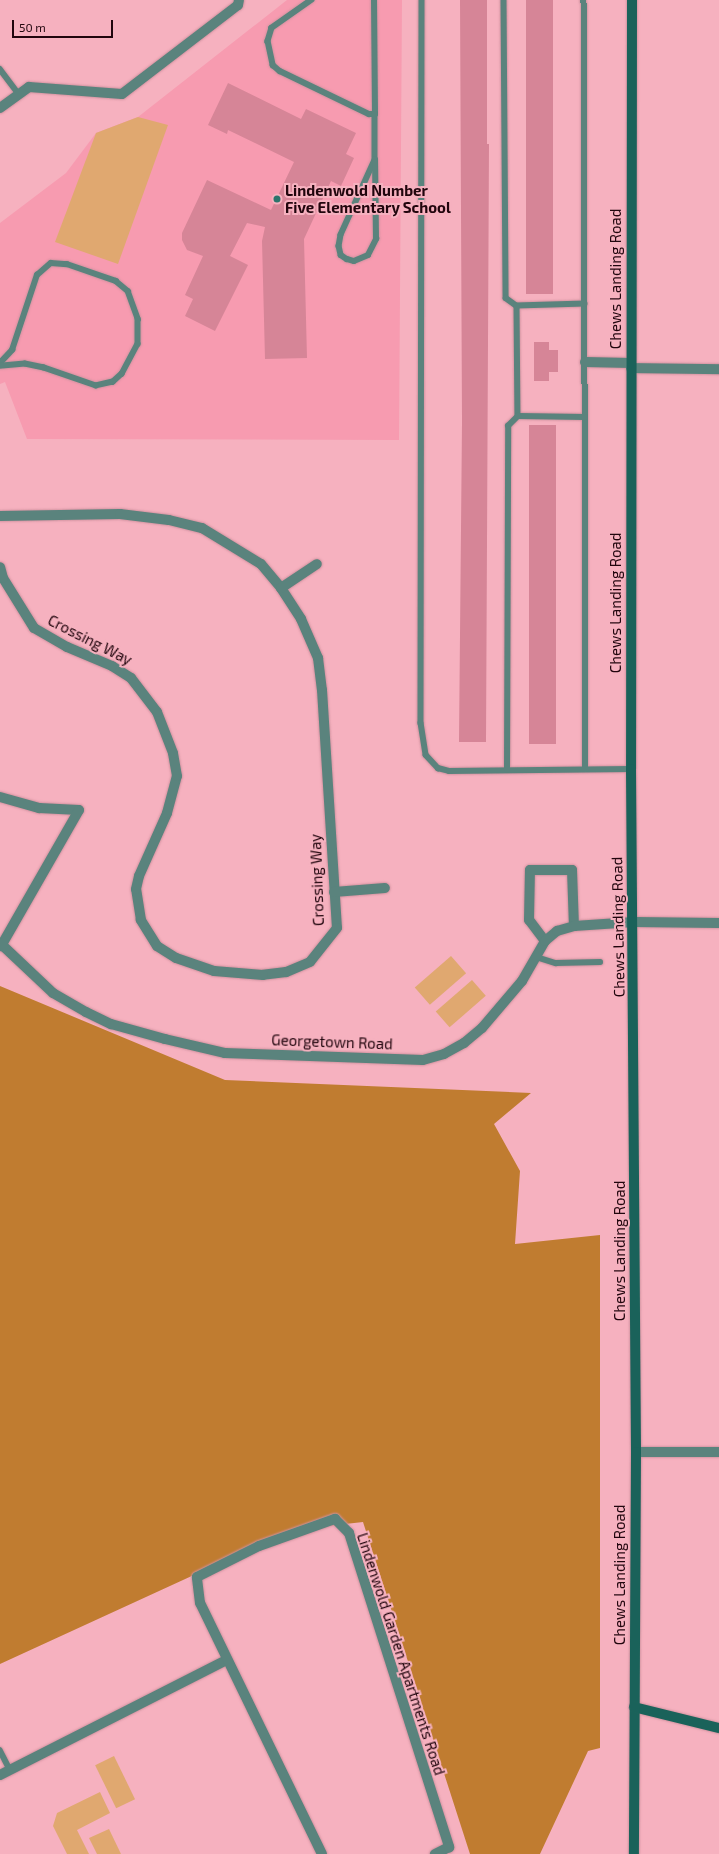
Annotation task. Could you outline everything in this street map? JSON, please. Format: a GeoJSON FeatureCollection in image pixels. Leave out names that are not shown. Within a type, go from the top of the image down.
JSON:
{"type":"FeatureCollection","features":[{"type":"Feature","properties":{"kind":"street"},"geometry":{"type":"LineString","coordinates":[[0,108],[29,87],[122,94],[238,5],[239,0]]}},
{"type":"Feature","properties":{"kind":"street","name":"Chews Landing Road"},"geometry":{"type":"LineString","coordinates":[[632,0],[631,769],[634,922],[636,1452],[634,1854]]}},
{"type":"Feature","properties":{"kind":"street"},"geometry":{"type":"LineString","coordinates":[[585,362],[719,369]]}},
{"type":"Feature","properties":{"kind":"street","name":"Crossing Way"},"geometry":{"type":"LineString","coordinates":[[0,516],[120,514],[170,520],[202,528],[261,564],[281,588],[301,619],[318,658],[322,690],[337,928],[310,962],[286,972],[263,975],[214,971],[176,958],[158,946],[141,920],[136,889],[139,876],[167,813],[177,776],[173,753],[157,712],[131,678],[112,666],[67,647],[34,628],[10,589],[0,567]]}},
{"type":"Feature","properties":{"kind":"street"},"geometry":{"type":"LineString","coordinates":[[281,588],[317,564]]}},
{"type":"Feature","properties":{"kind":"street"},"geometry":{"type":"LineString","coordinates":[[0,797],[39,808],[79,810],[0,945]]}},
{"type":"Feature","properties":{"kind":"street"},"geometry":{"type":"LineString","coordinates":[[545,941],[529,920],[530,870],[572,870],[574,926]]}},
{"type":"Feature","properties":{"kind":"street"},"geometry":{"type":"LineString","coordinates":[[334,892],[385,888]]}},
{"type":"Feature","properties":{"kind":"street","name":"Georgetown Road"},"geometry":{"type":"LineString","coordinates":[[0,945],[53,993],[86,1012],[111,1024],[164,1040],[225,1053],[423,1060],[451,1050],[482,1028],[522,981],[545,941],[557,931],[574,926],[634,922],[719,923]]}},
{"type":"Feature","properties":{"kind":"street"},"geometry":{"type":"LineString","coordinates":[[636,1452],[719,1452]]}},
{"type":"Feature","properties":{"kind":"street","name":"Lindenwold Garden Apartments Road"},"geometry":{"type":"LineString","coordinates":[[322,1854],[200,1603],[197,1577],[259,1546],[335,1518],[349,1532],[449,1847],[435,1854]]}},
{"type":"Feature","properties":{"kind":"street"},"geometry":{"type":"LineString","coordinates":[[0,1775],[227,1660]]}},
{"type":"Feature","properties":{"kind":"street"},"geometry":{"type":"LineString","coordinates":[[634,1707],[719,1728]]}},
{"type":"Feature","properties":{"kind":"lane"},"geometry":{"type":"LineString","coordinates":[[312,0],[272,28],[268,41],[273,65],[280,71],[369,114],[375,114]]}},
{"type":"Feature","properties":{"kind":"lane"},"geometry":{"type":"LineString","coordinates":[[374,0],[376,160],[376,239],[368,255],[354,261],[341,255],[339,246],[341,235],[376,160]]}},
{"type":"Feature","properties":{"kind":"lane"},"geometry":{"type":"LineString","coordinates":[[422,0],[420,513],[422,740],[426,755],[438,768],[449,771],[631,769]]}},
{"type":"Feature","properties":{"kind":"lane"},"geometry":{"type":"LineString","coordinates":[[504,0],[506,298],[517,306],[585,304]]}},
{"type":"Feature","properties":{"kind":"lane"},"geometry":{"type":"LineString","coordinates":[[584,0],[586,769]]}},
{"type":"Feature","properties":{"kind":"lane"},"geometry":{"type":"LineString","coordinates":[[0,69],[19,94]]}},
{"type":"Feature","properties":{"kind":"lane"},"geometry":{"type":"LineString","coordinates":[[51,263],[67,264],[116,281],[128,291],[138,319],[138,344],[122,374],[113,382],[96,386],[44,368],[26,364],[0,364],[12,350],[37,275],[51,263]]}},
{"type":"Feature","properties":{"kind":"lane"},"geometry":{"type":"LineString","coordinates":[[507,770],[508,426],[518,416],[517,306]]}},
{"type":"Feature","properties":{"kind":"lane"},"geometry":{"type":"LineString","coordinates":[[518,416],[585,417]]}},
{"type":"Feature","properties":{"kind":"lane"},"geometry":{"type":"LineString","coordinates":[[536,957],[556,963],[600,962]]}},
{"type":"Feature","properties":{"kind":"lane"},"geometry":{"type":"LineString","coordinates":[[0,1750],[10,1770]]}},
{"type":"Feature","properties":{"kind":"shaded area"},"geometry":{"type":"Polygon","coordinates":[[[287,0],[402,0],[399,440],[27,439],[5,382],[0,384],[0,223],[66,173],[96,133],[138,117],[287,0]]]}},
{"type":"Feature","properties":{"kind":"shaded area"},"geometry":{"type":"Polygon","coordinates":[[[138,117],[168,125],[118,264],[55,242],[96,133],[138,117]]]}},
{"type":"Feature","properties":{"kind":"shaded area"},"geometry":{"type":"Polygon","coordinates":[[[451,956],[466,973],[430,1005],[415,987],[451,956]]]}},
{"type":"Feature","properties":{"kind":"shaded area"},"geometry":{"type":"Polygon","coordinates":[[[472,980],[486,996],[450,1027],[436,1011],[472,980]]]}},
{"type":"Feature","properties":{"kind":"shaded area"},"geometry":{"type":"Polygon","coordinates":[[[0,986],[225,1080],[531,1093],[494,1124],[520,1171],[515,1244],[600,1235],[600,1748],[588,1751],[540,1854],[470,1854],[363,1522],[292,1530],[0,1664],[0,986]]]}},
{"type":"Feature","properties":{"kind":"shaded area"},"geometry":{"type":"Polygon","coordinates":[[[114,1756],[135,1799],[116,1808],[95,1765],[114,1756]]]}},
{"type":"Feature","properties":{"kind":"shaded area"},"geometry":{"type":"Polygon","coordinates":[[[100,1792],[110,1813],[77,1830],[89,1854],[67,1854],[53,1826],[57,1813],[100,1792]]]}},
{"type":"Feature","properties":{"kind":"shaded area"},"geometry":{"type":"Polygon","coordinates":[[[109,1829],[121,1854],[97,1854],[89,1838],[109,1829]]]}},
{"type":"Feature","properties":{"kind":"building"},"geometry":{"type":"Polygon","coordinates":[[[460,0],[487,0],[487,144],[489,144],[486,742],[459,742],[462,422],[460,0]]]}},
{"type":"Feature","properties":{"kind":"building"},"geometry":{"type":"Polygon","coordinates":[[[526,0],[553,0],[553,294],[526,294],[526,0]]]}},
{"type":"Feature","properties":{"kind":"building"},"geometry":{"type":"Polygon","coordinates":[[[228,83],[301,119],[306,109],[356,133],[346,154],[354,158],[341,186],[331,181],[304,239],[307,358],[265,359],[262,241],[265,227],[247,223],[230,256],[248,265],[215,331],[185,316],[193,299],[185,295],[203,256],[187,250],[182,240],[182,233],[207,180],[271,210],[294,162],[228,130],[227,134],[208,125],[228,83]]]}},
{"type":"Feature","properties":{"kind":"building"},"geometry":{"type":"Polygon","coordinates":[[[534,342],[549,342],[549,350],[558,350],[558,372],[549,372],[549,381],[534,381],[534,342]]]}},
{"type":"Feature","properties":{"kind":"building"},"geometry":{"type":"Polygon","coordinates":[[[529,425],[556,425],[556,744],[529,744],[529,425]]]}},
{"type":"Feature","properties":{"kind":"place","name":"Lindenwold Number Five Elementary School"},"geometry":{"type":"Point","coordinates":[277,199]}}]}
